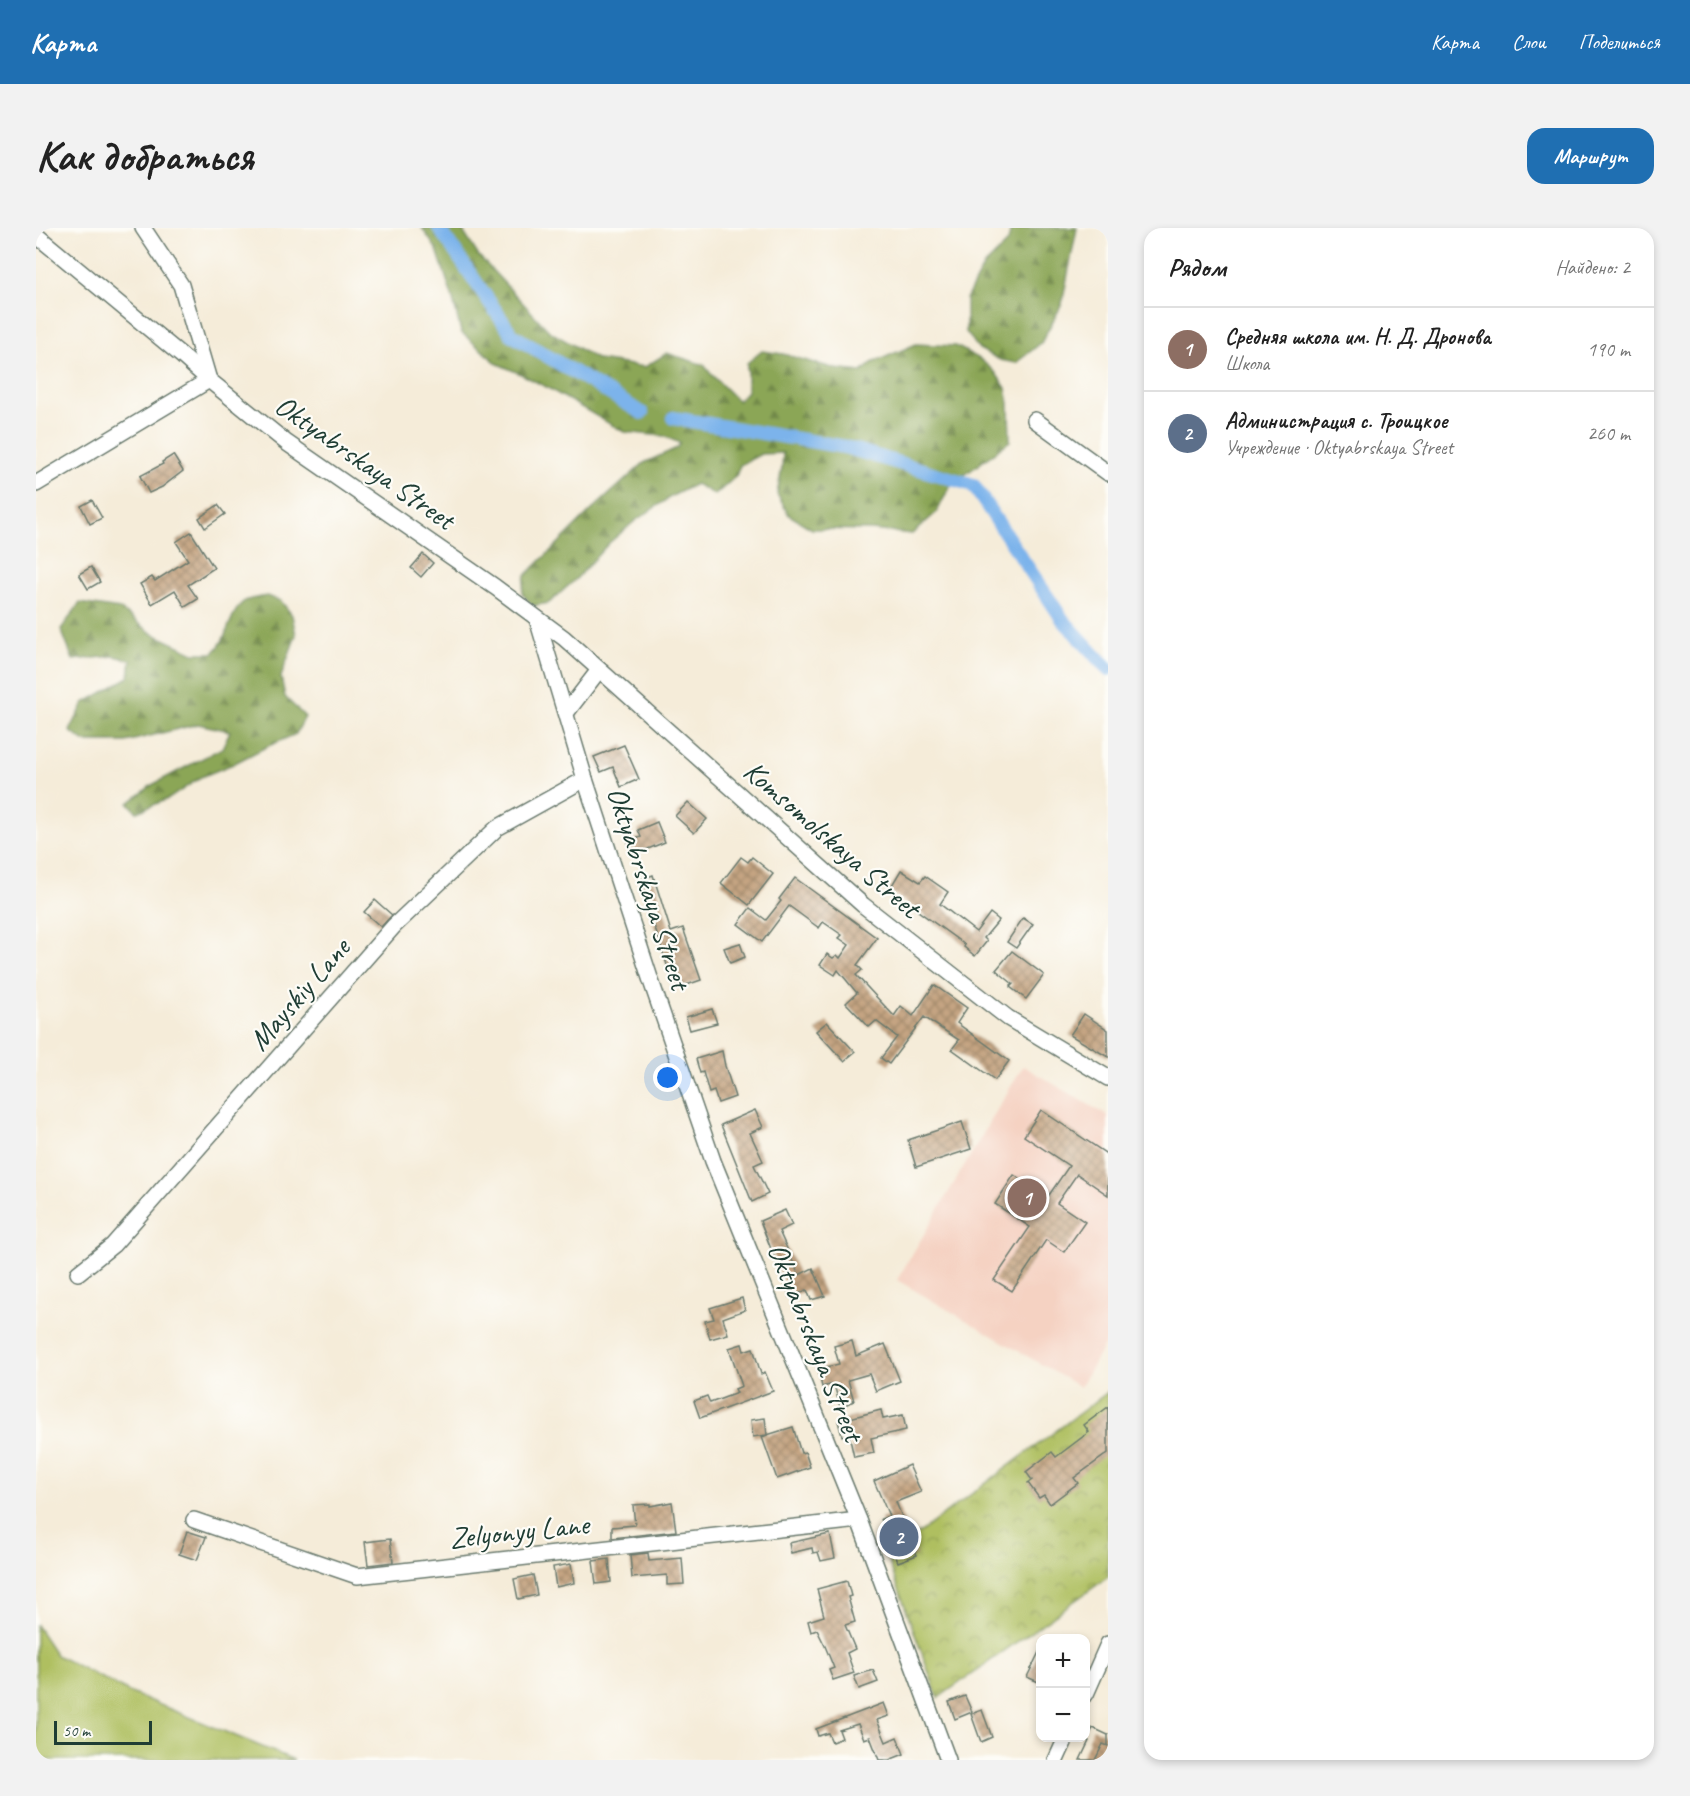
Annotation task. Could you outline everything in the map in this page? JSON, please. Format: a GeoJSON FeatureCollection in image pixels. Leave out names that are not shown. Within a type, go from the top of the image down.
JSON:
{"type":"FeatureCollection","features":[{"type":"Feature","properties":{"kind":"street"},"geometry":{"type":"LineString","coordinates":[[36,484],[209,380],[181,285],[143,228]]}},
{"type":"Feature","properties":{"kind":"street","name":"Oktyabrskaya Street"},"geometry":{"type":"LineString","coordinates":[[36,235],[287,443],[495,586],[537,619],[585,779],[713,1161],[859,1520],[948,1760]]}},
{"type":"Feature","properties":{"kind":"street"},"geometry":{"type":"LineString","coordinates":[[1035,420],[1108,473]]}},
{"type":"Feature","properties":{"kind":"street","name":"Komsomolskaya Street"},"geometry":{"type":"LineString","coordinates":[[537,619],[564,638],[863,905],[1008,1017],[1108,1078]]}},
{"type":"Feature","properties":{"kind":"street"},"geometry":{"type":"LineString","coordinates":[[566,713],[599,670]]}},
{"type":"Feature","properties":{"kind":"street","name":"Mayskiy Lane"},"geometry":{"type":"LineString","coordinates":[[78,1274],[113,1245],[394,927],[497,828],[585,779]]}},
{"type":"Feature","properties":{"kind":"street","name":"Zelyonyy Lane"},"geometry":{"type":"LineString","coordinates":[[194,1520],[357,1576],[859,1520]]}},
{"type":"Feature","properties":{"kind":"street"},"geometry":{"type":"LineString","coordinates":[[1089,1688],[1108,1644]]}},
{"type":"Feature","properties":{"kind":"street"},"geometry":{"type":"LineString","coordinates":[[1056,1760],[1064,1742]]}},
{"type":"Feature","properties":{"kind":"shaded area"},"geometry":{"type":"Polygon","coordinates":[[[1023,1066],[1108,1116],[1108,1339],[1080,1387],[897,1280],[1023,1066]]]}},
{"type":"Feature","properties":{"kind":"green space"},"geometry":{"type":"Polygon","coordinates":[[[422,228],[461,228],[478,255],[549,331],[598,360],[645,367],[667,353],[704,365],[738,401],[747,391],[747,363],[762,351],[783,354],[836,369],[862,372],[872,363],[916,344],[956,346],[980,359],[995,372],[1006,388],[1009,403],[1010,441],[950,486],[937,512],[912,534],[871,530],[812,529],[789,515],[777,494],[783,453],[761,454],[740,465],[736,476],[715,495],[696,484],[672,496],[635,521],[609,543],[576,579],[549,603],[532,606],[522,593],[525,576],[644,463],[677,448],[680,443],[663,436],[624,432],[548,388],[498,364],[461,332],[437,250],[422,228]]]}},
{"type":"Feature","properties":{"kind":"green space"},"geometry":{"type":"Polygon","coordinates":[[[1011,228],[1077,228],[1062,304],[1041,343],[1016,363],[1000,360],[979,349],[966,332],[966,299],[983,267],[1008,242],[1011,228]]]}},
{"type":"Feature","properties":{"kind":"green space"},"geometry":{"type":"Polygon","coordinates":[[[267,596],[281,601],[292,615],[296,635],[281,677],[285,697],[305,717],[296,734],[201,777],[170,798],[137,812],[129,803],[152,785],[222,748],[230,731],[198,724],[126,742],[85,742],[70,731],[84,703],[129,677],[131,660],[114,656],[73,660],[61,629],[80,603],[120,609],[153,634],[194,653],[213,653],[222,642],[234,614],[243,602],[267,596]]]}},
{"type":"Feature","properties":{"kind":"green space"},"geometry":{"type":"Polygon","coordinates":[[[1108,1392],[1108,1577],[938,1698],[887,1557],[1108,1392]]]}},
{"type":"Feature","properties":{"kind":"green space"},"geometry":{"type":"Polygon","coordinates":[[[36,1625],[56,1655],[131,1693],[294,1760],[36,1760],[36,1625]]]}},
{"type":"Feature","properties":{"kind":"building"},"geometry":{"type":"Polygon","coordinates":[[[173,455],[183,471],[162,487],[149,493],[140,476],[163,464],[162,462],[173,455]]]}},
{"type":"Feature","properties":{"kind":"building"},"geometry":{"type":"Polygon","coordinates":[[[92,500],[102,518],[90,524],[81,506],[92,500]]]}},
{"type":"Feature","properties":{"kind":"building"},"geometry":{"type":"Polygon","coordinates":[[[218,505],[225,514],[205,528],[199,518],[218,505]]]}},
{"type":"Feature","properties":{"kind":"building"},"geometry":{"type":"Polygon","coordinates":[[[191,532],[214,568],[188,585],[198,599],[185,607],[175,590],[152,604],[140,584],[152,577],[155,581],[188,560],[176,542],[191,532]]]}},
{"type":"Feature","properties":{"kind":"building"},"geometry":{"type":"Polygon","coordinates":[[[423,554],[433,563],[421,577],[411,568],[423,554]]]}},
{"type":"Feature","properties":{"kind":"building"},"geometry":{"type":"Polygon","coordinates":[[[91,567],[100,582],[88,589],[79,574],[91,567]]]}},
{"type":"Feature","properties":{"kind":"building"},"geometry":{"type":"Polygon","coordinates":[[[624,745],[639,779],[621,787],[613,767],[601,772],[594,757],[624,745]]]}},
{"type":"Feature","properties":{"kind":"building"},"geometry":{"type":"Polygon","coordinates":[[[688,802],[707,819],[694,833],[675,816],[688,802]]]}},
{"type":"Feature","properties":{"kind":"building"},"geometry":{"type":"Polygon","coordinates":[[[657,822],[665,842],[633,855],[628,842],[641,837],[638,830],[657,822]]]}},
{"type":"Feature","properties":{"kind":"building"},"geometry":{"type":"Polygon","coordinates":[[[741,857],[748,862],[752,857],[773,874],[749,905],[721,883],[741,857]]]}},
{"type":"Feature","properties":{"kind":"building"},"geometry":{"type":"Polygon","coordinates":[[[901,870],[920,882],[925,876],[948,892],[940,904],[976,932],[990,913],[999,920],[984,938],[987,941],[975,956],[964,947],[965,945],[889,890],[901,870]]]}},
{"type":"Feature","properties":{"kind":"building"},"geometry":{"type":"Polygon","coordinates":[[[653,875],[671,932],[683,928],[701,980],[675,989],[639,880],[653,875]]]}},
{"type":"Feature","properties":{"kind":"building"},"geometry":{"type":"Polygon","coordinates":[[[795,878],[877,938],[857,965],[862,970],[856,975],[894,1016],[901,1006],[913,1016],[934,985],[967,1008],[957,1023],[1009,1061],[995,1080],[952,1049],[959,1040],[924,1017],[889,1064],[881,1058],[897,1037],[876,1021],[869,1027],[846,1003],[857,993],[838,970],[835,975],[820,965],[827,954],[833,958],[837,955],[840,958],[849,945],[839,938],[842,935],[823,922],[819,928],[789,906],[762,942],[738,924],[750,908],[766,920],[795,878]]]}},
{"type":"Feature","properties":{"kind":"building"},"geometry":{"type":"Polygon","coordinates":[[[375,900],[392,915],[381,927],[364,912],[375,900]]]}},
{"type":"Feature","properties":{"kind":"building"},"geometry":{"type":"Polygon","coordinates":[[[1023,918],[1033,924],[1016,948],[1007,942],[1023,918]]]}},
{"type":"Feature","properties":{"kind":"building"},"geometry":{"type":"Polygon","coordinates":[[[740,943],[745,957],[730,963],[724,948],[740,943]]]}},
{"type":"Feature","properties":{"kind":"building"},"geometry":{"type":"Polygon","coordinates":[[[1012,951],[1044,975],[1026,999],[1010,987],[1013,984],[996,970],[1012,951]]]}},
{"type":"Feature","properties":{"kind":"building"},"geometry":{"type":"Polygon","coordinates":[[[712,1009],[717,1023],[690,1030],[686,1017],[712,1009]]]}},
{"type":"Feature","properties":{"kind":"building"},"geometry":{"type":"Polygon","coordinates":[[[1084,1014],[1108,1030],[1108,1057],[1070,1035],[1084,1014]]]}},
{"type":"Feature","properties":{"kind":"building"},"geometry":{"type":"Polygon","coordinates":[[[827,1022],[855,1052],[844,1061],[816,1031],[827,1022]]]}},
{"type":"Feature","properties":{"kind":"building"},"geometry":{"type":"Polygon","coordinates":[[[722,1051],[735,1097],[718,1103],[714,1091],[709,1093],[703,1072],[700,1073],[696,1059],[722,1051]]]}},
{"type":"Feature","properties":{"kind":"building"},"geometry":{"type":"Polygon","coordinates":[[[755,1110],[763,1127],[750,1133],[763,1161],[754,1165],[768,1194],[752,1202],[721,1125],[755,1110]]]}},
{"type":"Feature","properties":{"kind":"building"},"geometry":{"type":"Polygon","coordinates":[[[1041,1110],[1108,1155],[1108,1195],[1077,1174],[1057,1203],[1085,1222],[1064,1252],[1046,1240],[1012,1291],[994,1280],[1030,1227],[995,1204],[1014,1175],[1047,1198],[1069,1166],[1024,1136],[1041,1110]]]}},
{"type":"Feature","properties":{"kind":"building"},"geometry":{"type":"Polygon","coordinates":[[[962,1122],[971,1149],[916,1167],[908,1140],[962,1122]]]}},
{"type":"Feature","properties":{"kind":"building"},"geometry":{"type":"Polygon","coordinates":[[[785,1210],[792,1225],[779,1231],[799,1275],[813,1268],[825,1296],[811,1300],[807,1290],[790,1297],[760,1221],[785,1210]]]}},
{"type":"Feature","properties":{"kind":"building"},"geometry":{"type":"Polygon","coordinates":[[[742,1298],[745,1310],[723,1318],[728,1334],[710,1339],[705,1321],[714,1319],[710,1308],[742,1298]]]}},
{"type":"Feature","properties":{"kind":"building"},"geometry":{"type":"Polygon","coordinates":[[[852,1341],[856,1356],[885,1344],[900,1381],[876,1391],[869,1374],[848,1380],[854,1401],[840,1407],[834,1384],[822,1387],[818,1369],[839,1364],[834,1346],[852,1341]]]}},
{"type":"Feature","properties":{"kind":"building"},"geometry":{"type":"Polygon","coordinates":[[[742,1344],[744,1351],[753,1348],[761,1374],[765,1372],[773,1391],[700,1418],[694,1401],[707,1396],[710,1403],[737,1393],[735,1389],[742,1386],[729,1348],[742,1344]]]}},
{"type":"Feature","properties":{"kind":"building"},"geometry":{"type":"Polygon","coordinates":[[[1108,1407],[1108,1453],[1074,1478],[1078,1483],[1050,1504],[1044,1495],[1039,1498],[1028,1483],[1032,1480],[1026,1472],[1052,1452],[1056,1457],[1089,1432],[1084,1425],[1108,1407]]]}},
{"type":"Feature","properties":{"kind":"building"},"geometry":{"type":"Polygon","coordinates":[[[881,1410],[883,1419],[903,1415],[906,1430],[871,1438],[874,1453],[854,1457],[849,1435],[842,1436],[838,1421],[881,1410]]]}},
{"type":"Feature","properties":{"kind":"building"},"geometry":{"type":"Polygon","coordinates":[[[765,1418],[767,1435],[753,1437],[751,1420],[765,1418]]]}},
{"type":"Feature","properties":{"kind":"building"},"geometry":{"type":"Polygon","coordinates":[[[793,1427],[801,1453],[805,1452],[810,1467],[777,1479],[762,1437],[793,1427]]]}},
{"type":"Feature","properties":{"kind":"building"},"geometry":{"type":"Polygon","coordinates":[[[909,1465],[921,1492],[896,1502],[917,1555],[898,1562],[881,1519],[889,1516],[874,1481],[909,1465]]]}},
{"type":"Feature","properties":{"kind":"building"},"geometry":{"type":"Polygon","coordinates":[[[672,1502],[676,1531],[612,1538],[612,1527],[635,1525],[633,1505],[650,1504],[650,1506],[672,1502]]]}},
{"type":"Feature","properties":{"kind":"building"},"geometry":{"type":"Polygon","coordinates":[[[187,1531],[206,1537],[197,1560],[179,1554],[187,1531]]]}},
{"type":"Feature","properties":{"kind":"building"},"geometry":{"type":"Polygon","coordinates":[[[830,1534],[835,1558],[821,1561],[818,1552],[813,1553],[812,1548],[791,1553],[789,1543],[830,1534]]]}},
{"type":"Feature","properties":{"kind":"building"},"geometry":{"type":"Polygon","coordinates":[[[390,1539],[393,1562],[368,1565],[365,1542],[390,1539]]]}},
{"type":"Feature","properties":{"kind":"building"},"geometry":{"type":"Polygon","coordinates":[[[648,1553],[649,1561],[682,1558],[684,1584],[667,1585],[667,1575],[632,1578],[630,1555],[648,1553]]]}},
{"type":"Feature","properties":{"kind":"building"},"geometry":{"type":"Polygon","coordinates":[[[609,1559],[611,1582],[596,1584],[593,1561],[609,1559]]]}},
{"type":"Feature","properties":{"kind":"building"},"geometry":{"type":"Polygon","coordinates":[[[571,1564],[574,1583],[556,1587],[553,1567],[571,1564]]]}},
{"type":"Feature","properties":{"kind":"building"},"geometry":{"type":"Polygon","coordinates":[[[533,1575],[537,1595],[518,1599],[514,1579],[533,1575]]]}},
{"type":"Feature","properties":{"kind":"building"},"geometry":{"type":"Polygon","coordinates":[[[847,1581],[851,1596],[848,1597],[855,1622],[845,1625],[855,1649],[847,1653],[854,1673],[833,1680],[829,1670],[834,1668],[825,1646],[817,1630],[811,1632],[808,1621],[824,1616],[817,1589],[847,1581]]]}},
{"type":"Feature","properties":{"kind":"building"},"geometry":{"type":"Polygon","coordinates":[[[1036,1658],[1036,1681],[1027,1677],[1036,1658]]]}},
{"type":"Feature","properties":{"kind":"building"},"geometry":{"type":"Polygon","coordinates":[[[873,1670],[878,1682],[859,1689],[854,1676],[873,1670]]]}},
{"type":"Feature","properties":{"kind":"building"},"geometry":{"type":"Polygon","coordinates":[[[965,1696],[972,1712],[955,1719],[949,1702],[965,1696]]]}},
{"type":"Feature","properties":{"kind":"building"},"geometry":{"type":"Polygon","coordinates":[[[884,1703],[889,1716],[877,1720],[886,1742],[897,1737],[904,1754],[889,1760],[879,1760],[870,1737],[864,1739],[858,1724],[839,1730],[842,1738],[832,1742],[828,1733],[818,1736],[816,1729],[884,1703]]]}},
{"type":"Feature","properties":{"kind":"building"},"geometry":{"type":"Polygon","coordinates":[[[982,1710],[992,1737],[981,1742],[971,1714],[982,1710]]]}},
{"type":"Feature","properties":{"kind":"building"},"geometry":{"type":"Polygon","coordinates":[[[1093,1728],[1108,1735],[1108,1746],[1103,1744],[1095,1760],[1080,1760],[1090,1742],[1093,1728]]]}},
{"type":"Feature","properties":{"kind":"waterway"},"geometry":{"type":"LineString","coordinates":[[439,228],[512,335],[642,413]]}},
{"type":"Feature","properties":{"kind":"waterway"},"geometry":{"type":"LineString","coordinates":[[673,418],[845,447],[973,485],[1063,620],[1108,669]]}},
{"type":"Feature","properties":{"kind":"place","name":"Средняя школа им. Н. Д. Дронова"},"geometry":{"type":"Point","coordinates":[1027,1198]}},
{"type":"Feature","properties":{"kind":"place","name":"Администрация с. Троицкое"},"geometry":{"type":"Point","coordinates":[899,1537]}}]}
